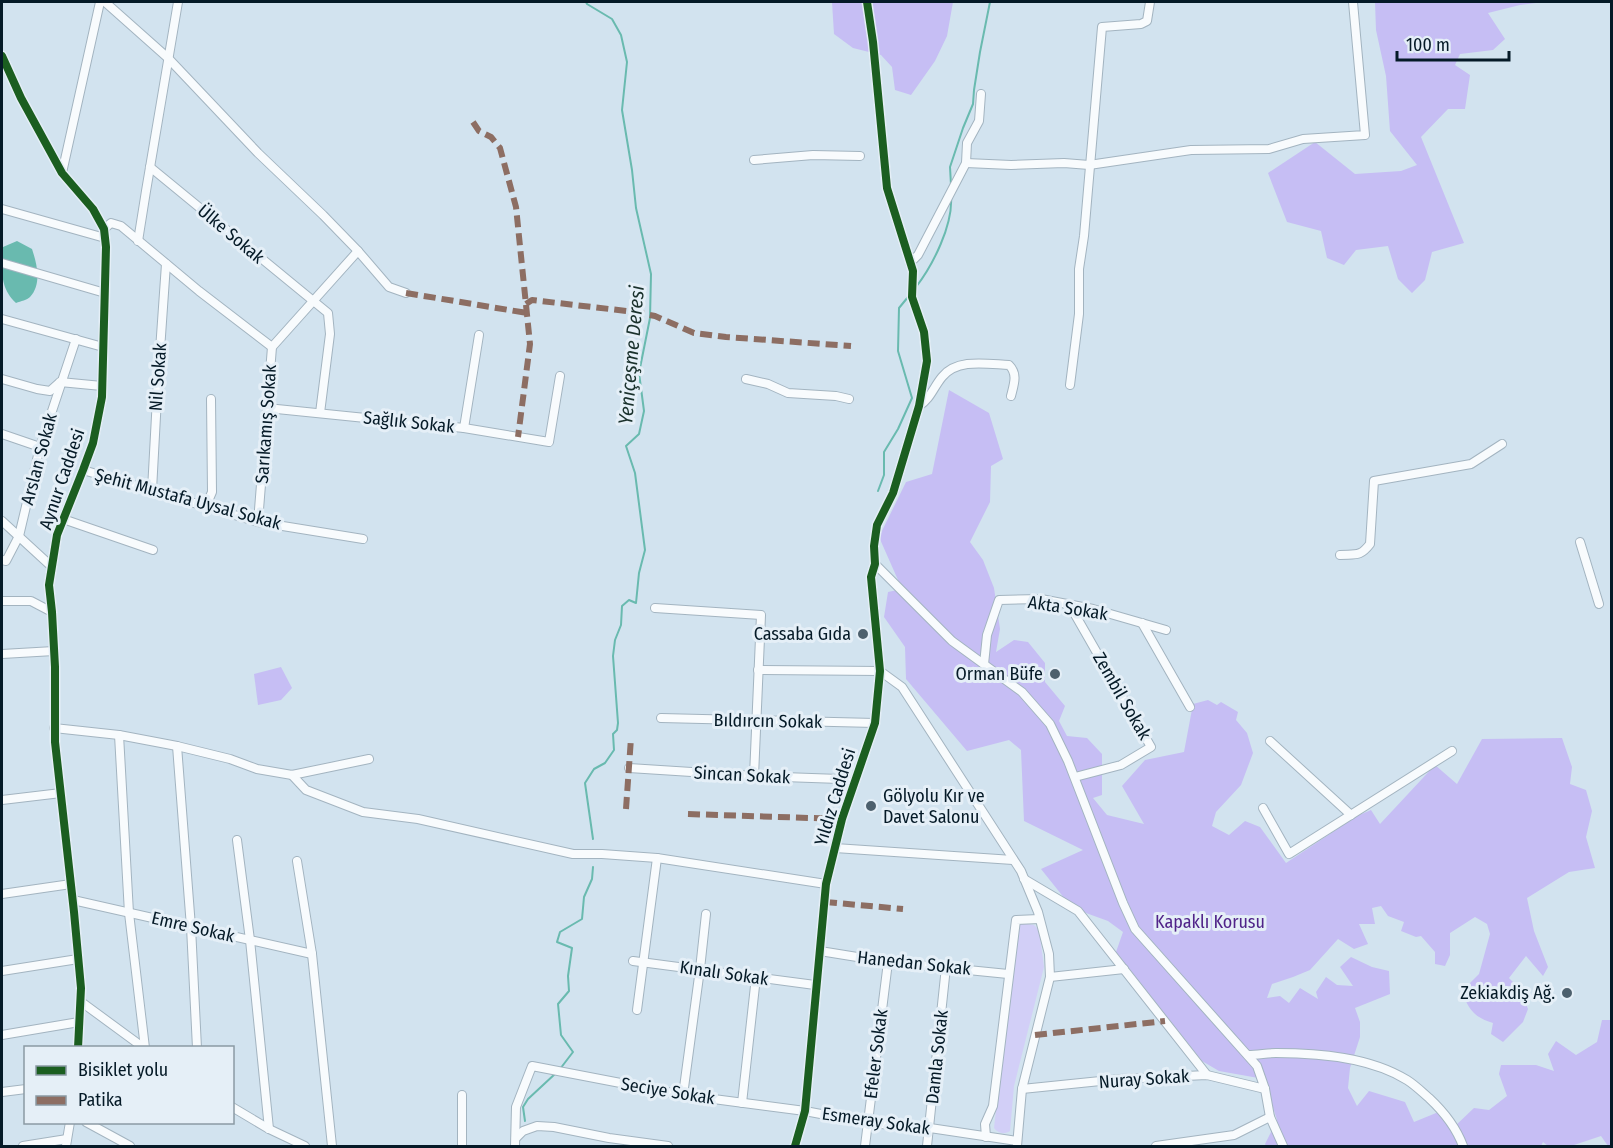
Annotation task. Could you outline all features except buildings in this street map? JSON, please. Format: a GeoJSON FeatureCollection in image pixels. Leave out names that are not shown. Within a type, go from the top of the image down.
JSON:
{"type":"FeatureCollection","features":[{"type":"Feature","properties":{"kind":"street"},"geometry":{"type":"LineString","coordinates":[[62,173],[100,2]]}},
{"type":"Feature","properties":{"kind":"street"},"geometry":{"type":"LineString","coordinates":[[105,2],[168,58],[258,153],[358,251],[389,287],[406,293]]}},
{"type":"Feature","properties":{"kind":"street"},"geometry":{"type":"LineString","coordinates":[[138,241],[178,2]]}},
{"type":"Feature","properties":{"kind":"street","name":"Yıldız Caddesi"},"geometry":{"type":"LineString","coordinates":[[795,1146],[805,1111],[826,884],[842,819],[874,723],[880,671],[871,577],[875,564],[874,546],[877,525],[893,493],[919,406],[927,362],[924,332],[912,297],[913,271],[887,188],[867,2]]}},
{"type":"Feature","properties":{"kind":"street"},"geometry":{"type":"LineString","coordinates":[[1070,385],[1079,314],[1079,269],[1084,236],[1102,27],[1141,24],[1148,21],[1150,2]]}},
{"type":"Feature","properties":{"kind":"street"},"geometry":{"type":"LineString","coordinates":[[966,163],[1089,165],[1191,150],[1269,149],[1303,139],[1365,135],[1353,2]]}},
{"type":"Feature","properties":{"kind":"street"},"geometry":{"type":"LineString","coordinates":[[2,56],[21,98],[62,173],[93,209],[105,234]]}},
{"type":"Feature","properties":{"kind":"street"},"geometry":{"type":"LineString","coordinates":[[2,79],[7,68]]}},
{"type":"Feature","properties":{"kind":"street"},"geometry":{"type":"LineString","coordinates":[[910,262],[918,255],[966,163],[967,144],[979,121],[981,94]]}},
{"type":"Feature","properties":{"kind":"street"},"geometry":{"type":"LineString","coordinates":[[754,160],[813,155],[860,156]]}},
{"type":"Feature","properties":{"kind":"street","name":"Ülke Sokak"},"geometry":{"type":"LineString","coordinates":[[150,167],[328,313],[330,334],[320,413]]}},
{"type":"Feature","properties":{"kind":"street"},"geometry":{"type":"LineString","coordinates":[[2,209],[105,234]]}},
{"type":"Feature","properties":{"kind":"street"},"geometry":{"type":"LineString","coordinates":[[105,234],[111,223],[121,226],[199,291],[272,346]]}},
{"type":"Feature","properties":{"kind":"street","name":"Aynur Caddesi"},"geometry":{"type":"LineString","coordinates":[[78,1046],[81,988],[54,728],[54,651],[49,585],[57,535],[93,443],[102,398],[105,234]]}},
{"type":"Feature","properties":{"kind":"street","name":"Sarıkamış Sokak"},"geometry":{"type":"LineString","coordinates":[[258,522],[272,346],[358,251]]}},
{"type":"Feature","properties":{"kind":"street"},"geometry":{"type":"LineString","coordinates":[[2,263],[105,293]]}},
{"type":"Feature","properties":{"kind":"street","name":"Nil Sokak"},"geometry":{"type":"LineString","coordinates":[[152,490],[166,264]]}},
{"type":"Feature","properties":{"kind":"street"},"geometry":{"type":"LineString","coordinates":[[2,319],[103,347]]}},
{"type":"Feature","properties":{"kind":"street"},"geometry":{"type":"LineString","coordinates":[[464,428],[479,335]]}},
{"type":"Feature","properties":{"kind":"street","name":"Arslan Sokak"},"geometry":{"type":"LineString","coordinates":[[2,560],[6,561],[19,536],[40,447],[76,339]]}},
{"type":"Feature","properties":{"kind":"street"},"geometry":{"type":"LineString","coordinates":[[919,406],[927,400],[943,375],[955,366],[971,364],[1009,365],[1014,370],[1015,378],[1011,396]]}},
{"type":"Feature","properties":{"kind":"street","name":"Sağlık Sokak"},"geometry":{"type":"LineString","coordinates":[[267,408],[464,428],[549,442],[560,376]]}},
{"type":"Feature","properties":{"kind":"street"},"geometry":{"type":"LineString","coordinates":[[2,379],[50,391],[60,382],[102,386]]}},
{"type":"Feature","properties":{"kind":"street"},"geometry":{"type":"LineString","coordinates":[[746,379],[768,384],[788,393],[849,399]]}},
{"type":"Feature","properties":{"kind":"street"},"geometry":{"type":"LineString","coordinates":[[206,506],[212,492],[211,399]]}},
{"type":"Feature","properties":{"kind":"street"},"geometry":{"type":"LineString","coordinates":[[2,434],[40,447]]}},
{"type":"Feature","properties":{"kind":"street"},"geometry":{"type":"LineString","coordinates":[[1340,555],[1359,555],[1370,544],[1374,481],[1471,464],[1502,444]]}},
{"type":"Feature","properties":{"kind":"street","name":"Şehit Mustafa Uysal Sokak"},"geometry":{"type":"LineString","coordinates":[[83,470],[258,522],[363,539]]}},
{"type":"Feature","properties":{"kind":"street"},"geometry":{"type":"LineString","coordinates":[[63,519],[153,550]]}},
{"type":"Feature","properties":{"kind":"street"},"geometry":{"type":"LineString","coordinates":[[2,521],[51,566]]}},
{"type":"Feature","properties":{"kind":"street"},"geometry":{"type":"LineString","coordinates":[[1580,542],[1599,604]]}},
{"type":"Feature","properties":{"kind":"street"},"geometry":{"type":"LineString","coordinates":[[875,564],[952,641],[1022,692],[1050,724],[1068,760],[1123,903],[1136,929],[1257,1066],[1265,1089],[1270,1117],[1283,1146]]}},
{"type":"Feature","properties":{"kind":"street","name":"Akta Sokak"},"geometry":{"type":"LineString","coordinates":[[984,664],[987,635],[999,600],[1041,599],[1069,604],[1166,630]]}},
{"type":"Feature","properties":{"kind":"street"},"geometry":{"type":"LineString","coordinates":[[2,602],[31,601],[52,612]]}},
{"type":"Feature","properties":{"kind":"street","name":"Zembil Sokak"},"geometry":{"type":"LineString","coordinates":[[1069,604],[1151,747],[1120,765],[1075,777]]}},
{"type":"Feature","properties":{"kind":"street"},"geometry":{"type":"LineString","coordinates":[[655,608],[761,615],[754,776]]}},
{"type":"Feature","properties":{"kind":"street"},"geometry":{"type":"LineString","coordinates":[[1142,623],[1190,707]]}},
{"type":"Feature","properties":{"kind":"street"},"geometry":{"type":"LineString","coordinates":[[2,654],[54,651]]}},
{"type":"Feature","properties":{"kind":"street"},"geometry":{"type":"LineString","coordinates":[[758,670],[880,671],[902,687],[1024,879],[1040,919],[1048,954],[1050,977],[1022,1089],[1017,1144]]}},
{"type":"Feature","properties":{"kind":"street","name":"Bıldırcın Sokak"},"geometry":{"type":"LineString","coordinates":[[661,718],[874,723]]}},
{"type":"Feature","properties":{"kind":"street"},"geometry":{"type":"LineString","coordinates":[[54,728],[118,735],[177,746],[230,759],[257,769],[292,775],[369,759]]}},
{"type":"Feature","properties":{"kind":"street"},"geometry":{"type":"LineString","coordinates":[[118,735],[129,913],[145,1046]]}},
{"type":"Feature","properties":{"kind":"street"},"geometry":{"type":"LineString","coordinates":[[1270,741],[1351,815]]}},
{"type":"Feature","properties":{"kind":"street"},"geometry":{"type":"LineString","coordinates":[[177,746],[191,927],[197,1046]]}},
{"type":"Feature","properties":{"kind":"street"},"geometry":{"type":"LineString","coordinates":[[1263,808],[1289,854],[1452,751]]}},
{"type":"Feature","properties":{"kind":"street","name":"Sincan Sokak"},"geometry":{"type":"LineString","coordinates":[[629,768],[840,779],[854,783]]}},
{"type":"Feature","properties":{"kind":"street"},"geometry":{"type":"LineString","coordinates":[[292,775],[306,790],[363,812],[418,819],[573,854],[657,858],[826,884]]}},
{"type":"Feature","properties":{"kind":"street"},"geometry":{"type":"LineString","coordinates":[[2,800],[61,793]]}},
{"type":"Feature","properties":{"kind":"street"},"geometry":{"type":"LineString","coordinates":[[237,840],[250,940],[269,1129]]}},
{"type":"Feature","properties":{"kind":"street"},"geometry":{"type":"LineString","coordinates":[[834,848],[1014,861]]}},
{"type":"Feature","properties":{"kind":"street"},"geometry":{"type":"LineString","coordinates":[[637,1010],[657,858]]}},
{"type":"Feature","properties":{"kind":"street"},"geometry":{"type":"LineString","coordinates":[[297,861],[312,954],[332,1146]]}},
{"type":"Feature","properties":{"kind":"street"},"geometry":{"type":"LineString","coordinates":[[1024,879],[1078,911],[1207,1075]]}},
{"type":"Feature","properties":{"kind":"street"},"geometry":{"type":"LineString","coordinates":[[2,894],[71,884]]}},
{"type":"Feature","properties":{"kind":"street","name":"Emre Sokak"},"geometry":{"type":"LineString","coordinates":[[73,900],[312,954]]}},
{"type":"Feature","properties":{"kind":"street"},"geometry":{"type":"LineString","coordinates":[[683,1095],[706,914]]}},
{"type":"Feature","properties":{"kind":"street"},"geometry":{"type":"LineString","coordinates":[[989,1140],[985,1124],[993,1106],[1016,920],[1040,919]]}},
{"type":"Feature","properties":{"kind":"street","name":"Hanedan Sokak"},"geometry":{"type":"LineString","coordinates":[[820,951],[888,962],[1008,974]]}},
{"type":"Feature","properties":{"kind":"street"},"geometry":{"type":"LineString","coordinates":[[2,971],[78,959]]}},
{"type":"Feature","properties":{"kind":"street","name":"Kınalı Sokak"},"geometry":{"type":"LineString","coordinates":[[633,961],[816,985]]}},
{"type":"Feature","properties":{"kind":"street","name":"Efeler Sokak"},"geometry":{"type":"LineString","coordinates":[[865,1146],[888,962]]}},
{"type":"Feature","properties":{"kind":"street","name":"Damla Sokak"},"geometry":{"type":"LineString","coordinates":[[927,1146],[946,967]]}},
{"type":"Feature","properties":{"kind":"street"},"geometry":{"type":"LineString","coordinates":[[1050,977],[1124,969]]}},
{"type":"Feature","properties":{"kind":"street"},"geometry":{"type":"LineString","coordinates":[[742,1103],[756,977]]}},
{"type":"Feature","properties":{"kind":"street"},"geometry":{"type":"LineString","coordinates":[[80,1000],[144,1046]]}},
{"type":"Feature","properties":{"kind":"street"},"geometry":{"type":"LineString","coordinates":[[2,1035],[79,1022]]}},
{"type":"Feature","properties":{"kind":"street"},"geometry":{"type":"LineString","coordinates":[[1248,1056],[1273,1053],[1349,1059],[1394,1073],[1409,1081],[1450,1119],[1463,1146]]}},
{"type":"Feature","properties":{"kind":"street","name":"Seciye Sokak"},"geometry":{"type":"LineString","coordinates":[[515,1142],[516,1107],[532,1066],[683,1095],[805,1111]]}},
{"type":"Feature","properties":{"kind":"street","name":"Nuray Sokak"},"geometry":{"type":"LineString","coordinates":[[1022,1089],[1120,1079],[1207,1075],[1265,1089]]}},
{"type":"Feature","properties":{"kind":"street"},"geometry":{"type":"LineString","coordinates":[[2,1092],[24,1089]]}},
{"type":"Feature","properties":{"kind":"street"},"geometry":{"type":"LineString","coordinates":[[462,1095],[462,1146]]}},
{"type":"Feature","properties":{"kind":"street"},"geometry":{"type":"LineString","coordinates":[[234,1108],[269,1129],[305,1146]]}},
{"type":"Feature","properties":{"kind":"street","name":"Esmeray Sokak"},"geometry":{"type":"LineString","coordinates":[[805,1111],[868,1123],[930,1128],[1017,1144]]}},
{"type":"Feature","properties":{"kind":"street"},"geometry":{"type":"LineString","coordinates":[[1155,1146],[1234,1135],[1270,1117]]}},
{"type":"Feature","properties":{"kind":"street"},"geometry":{"type":"LineString","coordinates":[[23,1146],[66,1143],[70,1124]]}},
{"type":"Feature","properties":{"kind":"street"},"geometry":{"type":"LineString","coordinates":[[89,1124],[130,1146]]}},
{"type":"Feature","properties":{"kind":"street"},"geometry":{"type":"LineString","coordinates":[[515,1142],[524,1131],[537,1126],[668,1146]]}},
{"type":"Feature","properties":{"kind":"street"},"geometry":{"type":"LineString","coordinates":[[282,1146],[288,1138]]}},
{"type":"Feature","properties":{"kind":"shaded area"},"geometry":{"type":"Polygon","coordinates":[[[17,241],[32,249],[37,280],[30,297],[16,303],[5,285],[2,272],[2,250],[3,247],[17,241]]]}},
{"type":"Feature","properties":{"kind":"shaded area"},"geometry":{"type":"Polygon","coordinates":[[[1022,923],[1034,925],[1039,930],[1044,967],[1014,1086],[1010,1131],[1003,1133],[994,1128],[1017,927],[1022,923]]]}},
{"type":"Feature","properties":{"kind":"green space"},"geometry":{"type":"Polygon","coordinates":[[[832,2],[953,2],[947,36],[935,61],[911,95],[895,90],[892,67],[881,55],[853,48],[834,34],[832,2]]]}},
{"type":"Feature","properties":{"kind":"green space"},"geometry":{"type":"Polygon","coordinates":[[[1375,2],[1537,2],[1488,13],[1505,39],[1493,50],[1460,54],[1455,65],[1470,75],[1465,109],[1448,109],[1421,137],[1464,243],[1432,252],[1425,280],[1412,293],[1398,279],[1388,246],[1356,250],[1344,265],[1327,258],[1321,231],[1287,222],[1268,173],[1315,142],[1355,174],[1401,171],[1417,165],[1390,131],[1386,76],[1376,30],[1375,2]]]}},
{"type":"Feature","properties":{"kind":"green space","name":"Kapaklı Korusu"},"geometry":{"type":"Polygon","coordinates":[[[949,390],[989,413],[1003,459],[991,466],[990,502],[970,542],[983,560],[994,588],[1000,629],[996,652],[1014,640],[1028,642],[1045,663],[1045,682],[1065,706],[1059,721],[1067,736],[1087,738],[1102,754],[1102,795],[1093,798],[1107,815],[1144,824],[1122,786],[1145,760],[1184,752],[1193,704],[1208,700],[1217,705],[1221,702],[1238,712],[1236,720],[1247,733],[1253,753],[1241,785],[1216,812],[1212,826],[1229,835],[1245,821],[1260,827],[1286,863],[1357,816],[1371,810],[1380,824],[1435,765],[1457,784],[1482,739],[1562,738],[1572,767],[1570,784],[1586,790],[1592,811],[1586,837],[1595,868],[1569,872],[1527,898],[1534,931],[1548,967],[1543,976],[1526,956],[1509,978],[1520,989],[1528,1009],[1523,1022],[1503,1042],[1491,1034],[1493,1023],[1476,1015],[1464,996],[1463,990],[1479,974],[1490,934],[1487,924],[1475,917],[1450,933],[1450,955],[1445,966],[1435,964],[1435,952],[1421,936],[1416,937],[1401,931],[1404,922],[1388,916],[1381,906],[1372,908],[1375,924],[1359,924],[1368,944],[1354,949],[1338,939],[1310,970],[1272,984],[1267,998],[1280,996],[1289,1003],[1300,988],[1318,999],[1316,992],[1326,977],[1337,985],[1353,986],[1340,967],[1351,957],[1372,967],[1389,971],[1390,994],[1355,1008],[1360,1022],[1360,1037],[1350,1068],[1348,1088],[1357,1106],[1369,1091],[1405,1102],[1414,1122],[1441,1111],[1454,1127],[1474,1108],[1489,1110],[1507,1096],[1499,1074],[1501,1065],[1536,1065],[1554,1071],[1548,1054],[1556,1041],[1576,1055],[1597,1042],[1602,1020],[1611,1020],[1611,1146],[1608,1146],[1601,1136],[1571,1146],[1548,1146],[1543,1142],[1541,1146],[1266,1146],[1277,1120],[1264,1079],[1219,1071],[1202,1061],[1116,952],[1123,932],[1108,921],[1086,913],[1065,899],[1041,869],[1083,850],[1024,821],[1021,750],[1009,740],[967,751],[906,679],[905,647],[884,617],[888,592],[902,589],[879,537],[906,482],[932,474],[949,390]]]}},
{"type":"Feature","properties":{"kind":"green space"},"geometry":{"type":"Polygon","coordinates":[[[281,667],[292,688],[281,700],[258,705],[254,674],[281,667]]]}},
{"type":"Feature","properties":{"kind":"waterway","name":"Yeniçeşme Deresi"},"geometry":{"type":"LineString","coordinates":[[586,2],[612,19],[621,35],[627,62],[622,110],[636,208],[651,274],[650,318],[639,373],[644,411],[639,434],[626,446],[635,473],[645,550],[639,573],[636,603],[629,600],[622,606],[621,625],[615,640],[613,656],[618,723],[617,730],[613,734],[614,750],[605,763],[594,769],[585,783],[593,839]]}},
{"type":"Feature","properties":{"kind":"waterway"},"geometry":{"type":"LineString","coordinates":[[951,185],[950,167],[973,104],[990,2]]}},
{"type":"Feature","properties":{"kind":"waterway"},"geometry":{"type":"LineString","coordinates":[[916,287],[941,244],[949,220],[951,197]]}},
{"type":"Feature","properties":{"kind":"waterway"},"geometry":{"type":"LineString","coordinates":[[878,491],[884,475],[884,452],[898,429],[912,398],[898,351],[899,308],[908,297]]}},
{"type":"Feature","properties":{"kind":"waterway","name":"Yeniçeşme Deresi"},"geometry":{"type":"LineString","coordinates":[[560,1069],[573,1052],[561,1035],[558,1004],[569,991],[568,976],[572,948],[557,942],[560,932],[582,919],[584,897],[592,879],[593,867]]}},
{"type":"Feature","properties":{"kind":"waterway","name":"Yeniçeşme Deresi"},"geometry":{"type":"LineString","coordinates":[[525,1121],[523,1107],[528,1099],[556,1073]]}},
{"type":"Feature","properties":{"kind":"marked path"},"geometry":{"type":"LineString","coordinates":[[473,122],[479,131],[491,137],[500,148],[516,207],[530,344],[518,437]]}},
{"type":"Feature","properties":{"kind":"marked path"},"geometry":{"type":"LineString","coordinates":[[406,293],[527,313]]}},
{"type":"Feature","properties":{"kind":"marked path"},"geometry":{"type":"LineString","coordinates":[[526,304],[532,300],[635,312],[655,316],[694,333],[851,346]]}},
{"type":"Feature","properties":{"kind":"marked path"},"geometry":{"type":"LineString","coordinates":[[626,809],[631,738]]}},
{"type":"Feature","properties":{"kind":"marked path"},"geometry":{"type":"LineString","coordinates":[[688,814],[842,819]]}},
{"type":"Feature","properties":{"kind":"marked path"},"geometry":{"type":"LineString","coordinates":[[825,902],[903,909]]}},
{"type":"Feature","properties":{"kind":"marked path"},"geometry":{"type":"LineString","coordinates":[[1035,1035],[1165,1021]]}},
{"type":"Feature","properties":{"kind":"cycle path"},"geometry":{"type":"LineString","coordinates":[[795,1146],[805,1111],[826,884],[842,819],[875,723],[880,671],[871,577],[875,564],[874,546],[877,525],[893,493],[919,406],[927,361],[924,332],[912,297],[913,271],[887,188],[867,2]]}},
{"type":"Feature","properties":{"kind":"cycle path"},"geometry":{"type":"LineString","coordinates":[[2,56],[21,98],[62,173],[93,209],[104,229],[106,247],[102,397],[93,443],[57,535],[49,585],[55,667],[55,742],[81,988],[78,1046]]}},
{"type":"Feature","properties":{"kind":"place","name":"Cassaba Gıda"},"geometry":{"type":"Point","coordinates":[863,634]}},
{"type":"Feature","properties":{"kind":"place","name":"Orman Büfe"},"geometry":{"type":"Point","coordinates":[1055,674]}},
{"type":"Feature","properties":{"kind":"place","name":"Gölyolu Kır ve Davet Salonu"},"geometry":{"type":"Point","coordinates":[871,806]}},
{"type":"Feature","properties":{"kind":"place","name":"Zekiakdiş Ağ."},"geometry":{"type":"Point","coordinates":[1567,993]}}]}
